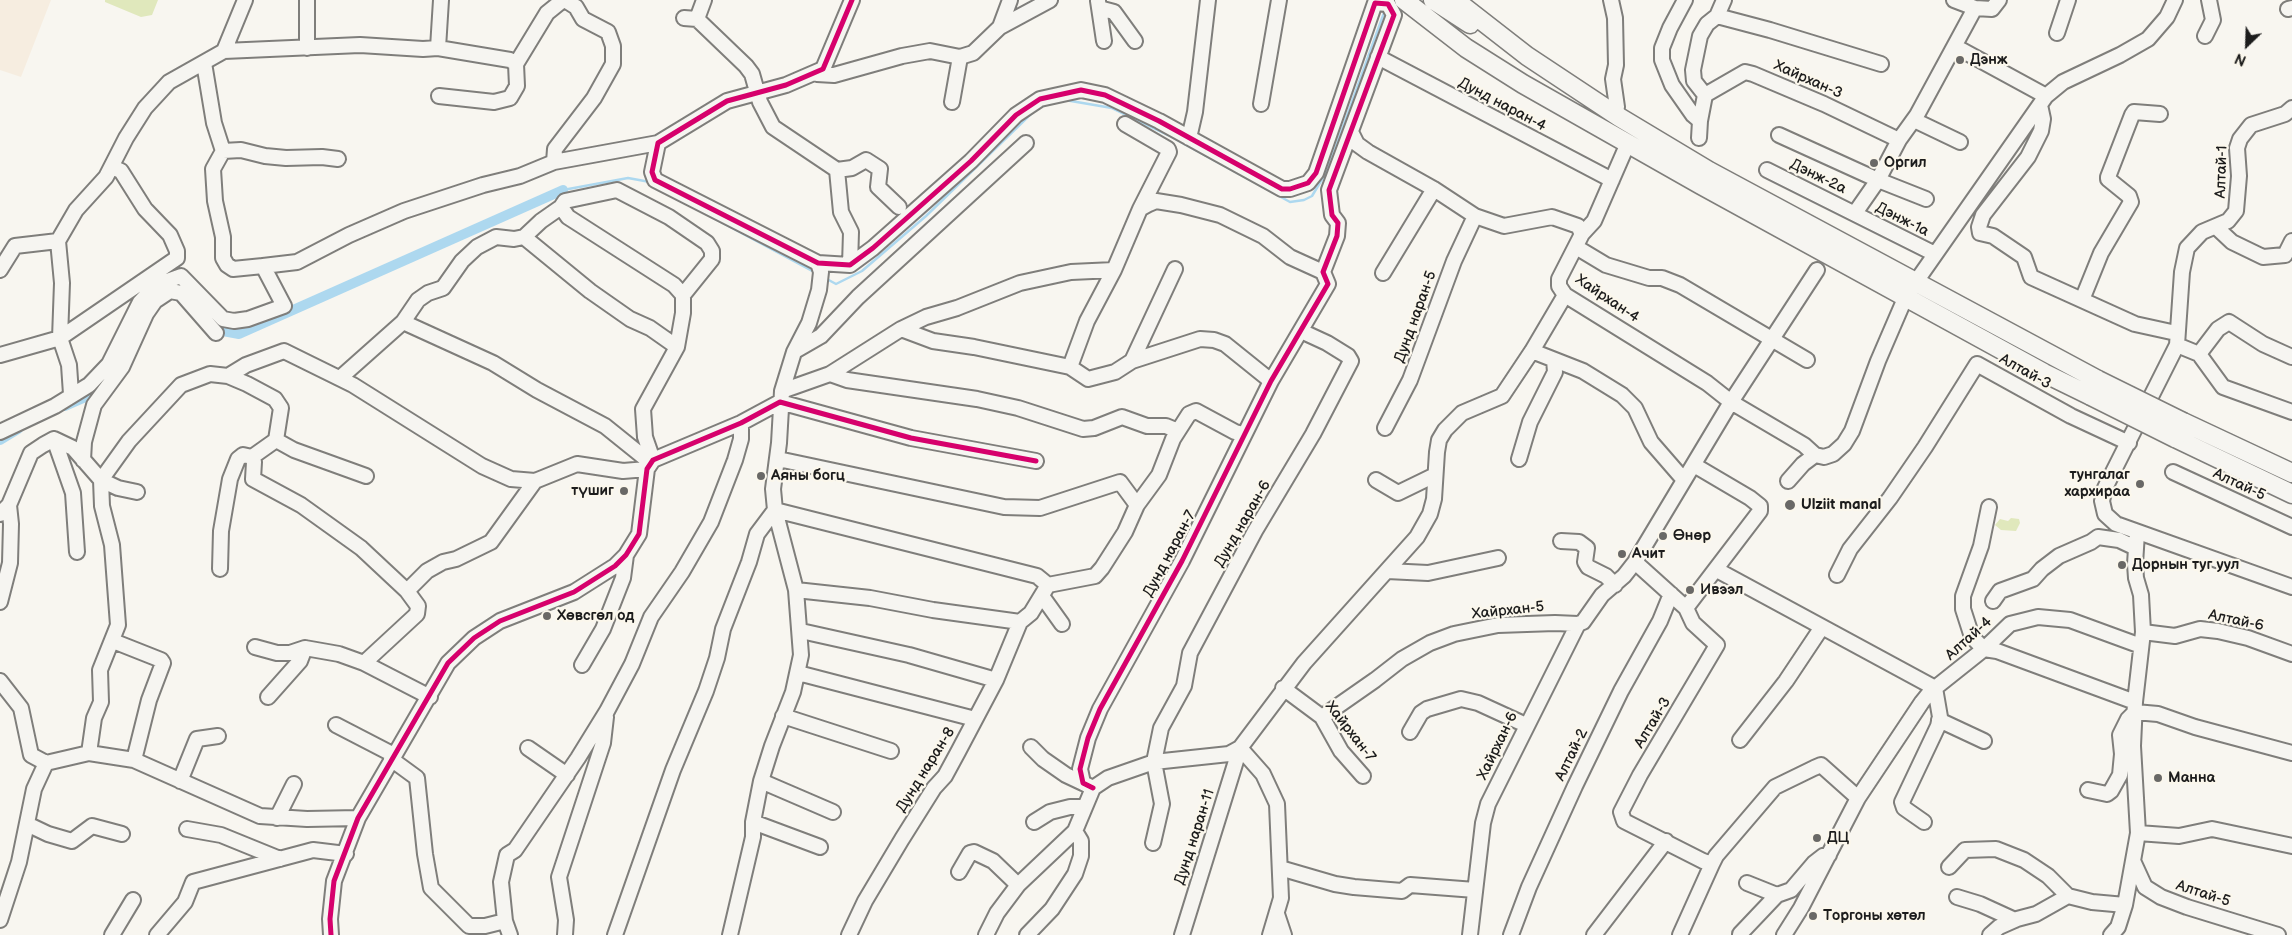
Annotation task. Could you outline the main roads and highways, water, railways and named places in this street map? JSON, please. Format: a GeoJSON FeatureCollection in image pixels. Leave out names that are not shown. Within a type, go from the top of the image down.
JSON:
{"type":"FeatureCollection","features":[{"type":"Feature","properties":{"kind":"main road"},"geometry":{"type":"LineString","coordinates":[[1404,0],[1466,48],[1515,79],[1701,185],[2044,373],[2094,388]]}},
{"type":"Feature","properties":{"kind":"main road"},"geometry":{"type":"LineString","coordinates":[[1433,0],[1618,112]]}},
{"type":"Feature","properties":{"kind":"main road"},"geometry":{"type":"LineString","coordinates":[[1455,0],[1527,56],[1709,171],[1916,280],[2094,388],[2179,430],[2292,494]]}},
{"type":"Feature","properties":{"kind":"main road"},"geometry":{"type":"LineString","coordinates":[[2179,430],[2292,473]]}},
{"type":"Feature","properties":{"kind":"waterway"},"geometry":{"type":"LineString","coordinates":[[1065,100],[1112,108],[1168,135],[1290,202],[1304,200],[1312,196],[1327,171],[1385,10]]}},
{"type":"Feature","properties":{"kind":"waterway"},"geometry":{"type":"LineString","coordinates":[[825,278],[836,284],[862,271],[926,216],[1035,110]]}},
{"type":"Feature","properties":{"kind":"waterway"},"geometry":{"type":"LineString","coordinates":[[563,190],[628,178],[650,182]]}},
{"type":"Feature","properties":{"kind":"waterway"},"geometry":{"type":"LineString","coordinates":[[223,331],[239,334],[563,190]]}},
{"type":"Feature","properties":{"kind":"waterway"},"geometry":{"type":"LineString","coordinates":[[693,207],[816,273]]}},
{"type":"Feature","properties":{"kind":"waterway"},"geometry":{"type":"LineString","coordinates":[[65,406],[88,396],[100,383]]}},
{"type":"Feature","properties":{"kind":"waterway"},"geometry":{"type":"LineString","coordinates":[[0,440],[18,429]]}},
{"type":"Feature","properties":{"kind":"place","name":"Дэнж"},"geometry":{"type":"Point","coordinates":[1960,60]}},
{"type":"Feature","properties":{"kind":"place","name":"Оргил"},"geometry":{"type":"Point","coordinates":[1874,163]}},
{"type":"Feature","properties":{"kind":"place","name":"Аяны богц"},"geometry":{"type":"Point","coordinates":[761,476]}},
{"type":"Feature","properties":{"kind":"place","name":"тунгалаг хархираа"},"geometry":{"type":"Point","coordinates":[2140,484]}},
{"type":"Feature","properties":{"kind":"place","name":"түшиг"},"geometry":{"type":"Point","coordinates":[624,491]}},
{"type":"Feature","properties":{"kind":"place","name":"Ulziit manal"},"geometry":{"type":"Point","coordinates":[1790,505]}},
{"type":"Feature","properties":{"kind":"place","name":"Өнөр"},"geometry":{"type":"Point","coordinates":[1663,536]}},
{"type":"Feature","properties":{"kind":"place","name":"Ачит"},"geometry":{"type":"Point","coordinates":[1622,554]}},
{"type":"Feature","properties":{"kind":"place","name":"Дорнын туг уул"},"geometry":{"type":"Point","coordinates":[2122,565]}},
{"type":"Feature","properties":{"kind":"place","name":"Ивээл"},"geometry":{"type":"Point","coordinates":[1690,590]}},
{"type":"Feature","properties":{"kind":"place","name":"Хөвсгөл од"},"geometry":{"type":"Point","coordinates":[547,616]}},
{"type":"Feature","properties":{"kind":"place","name":"Манна"},"geometry":{"type":"Point","coordinates":[2158,778]}},
{"type":"Feature","properties":{"kind":"place","name":"ДЦ"},"geometry":{"type":"Point","coordinates":[1817,838]}},
{"type":"Feature","properties":{"kind":"place","name":"Торгоны хөтөл"},"geometry":{"type":"Point","coordinates":[1813,916]}}]}
